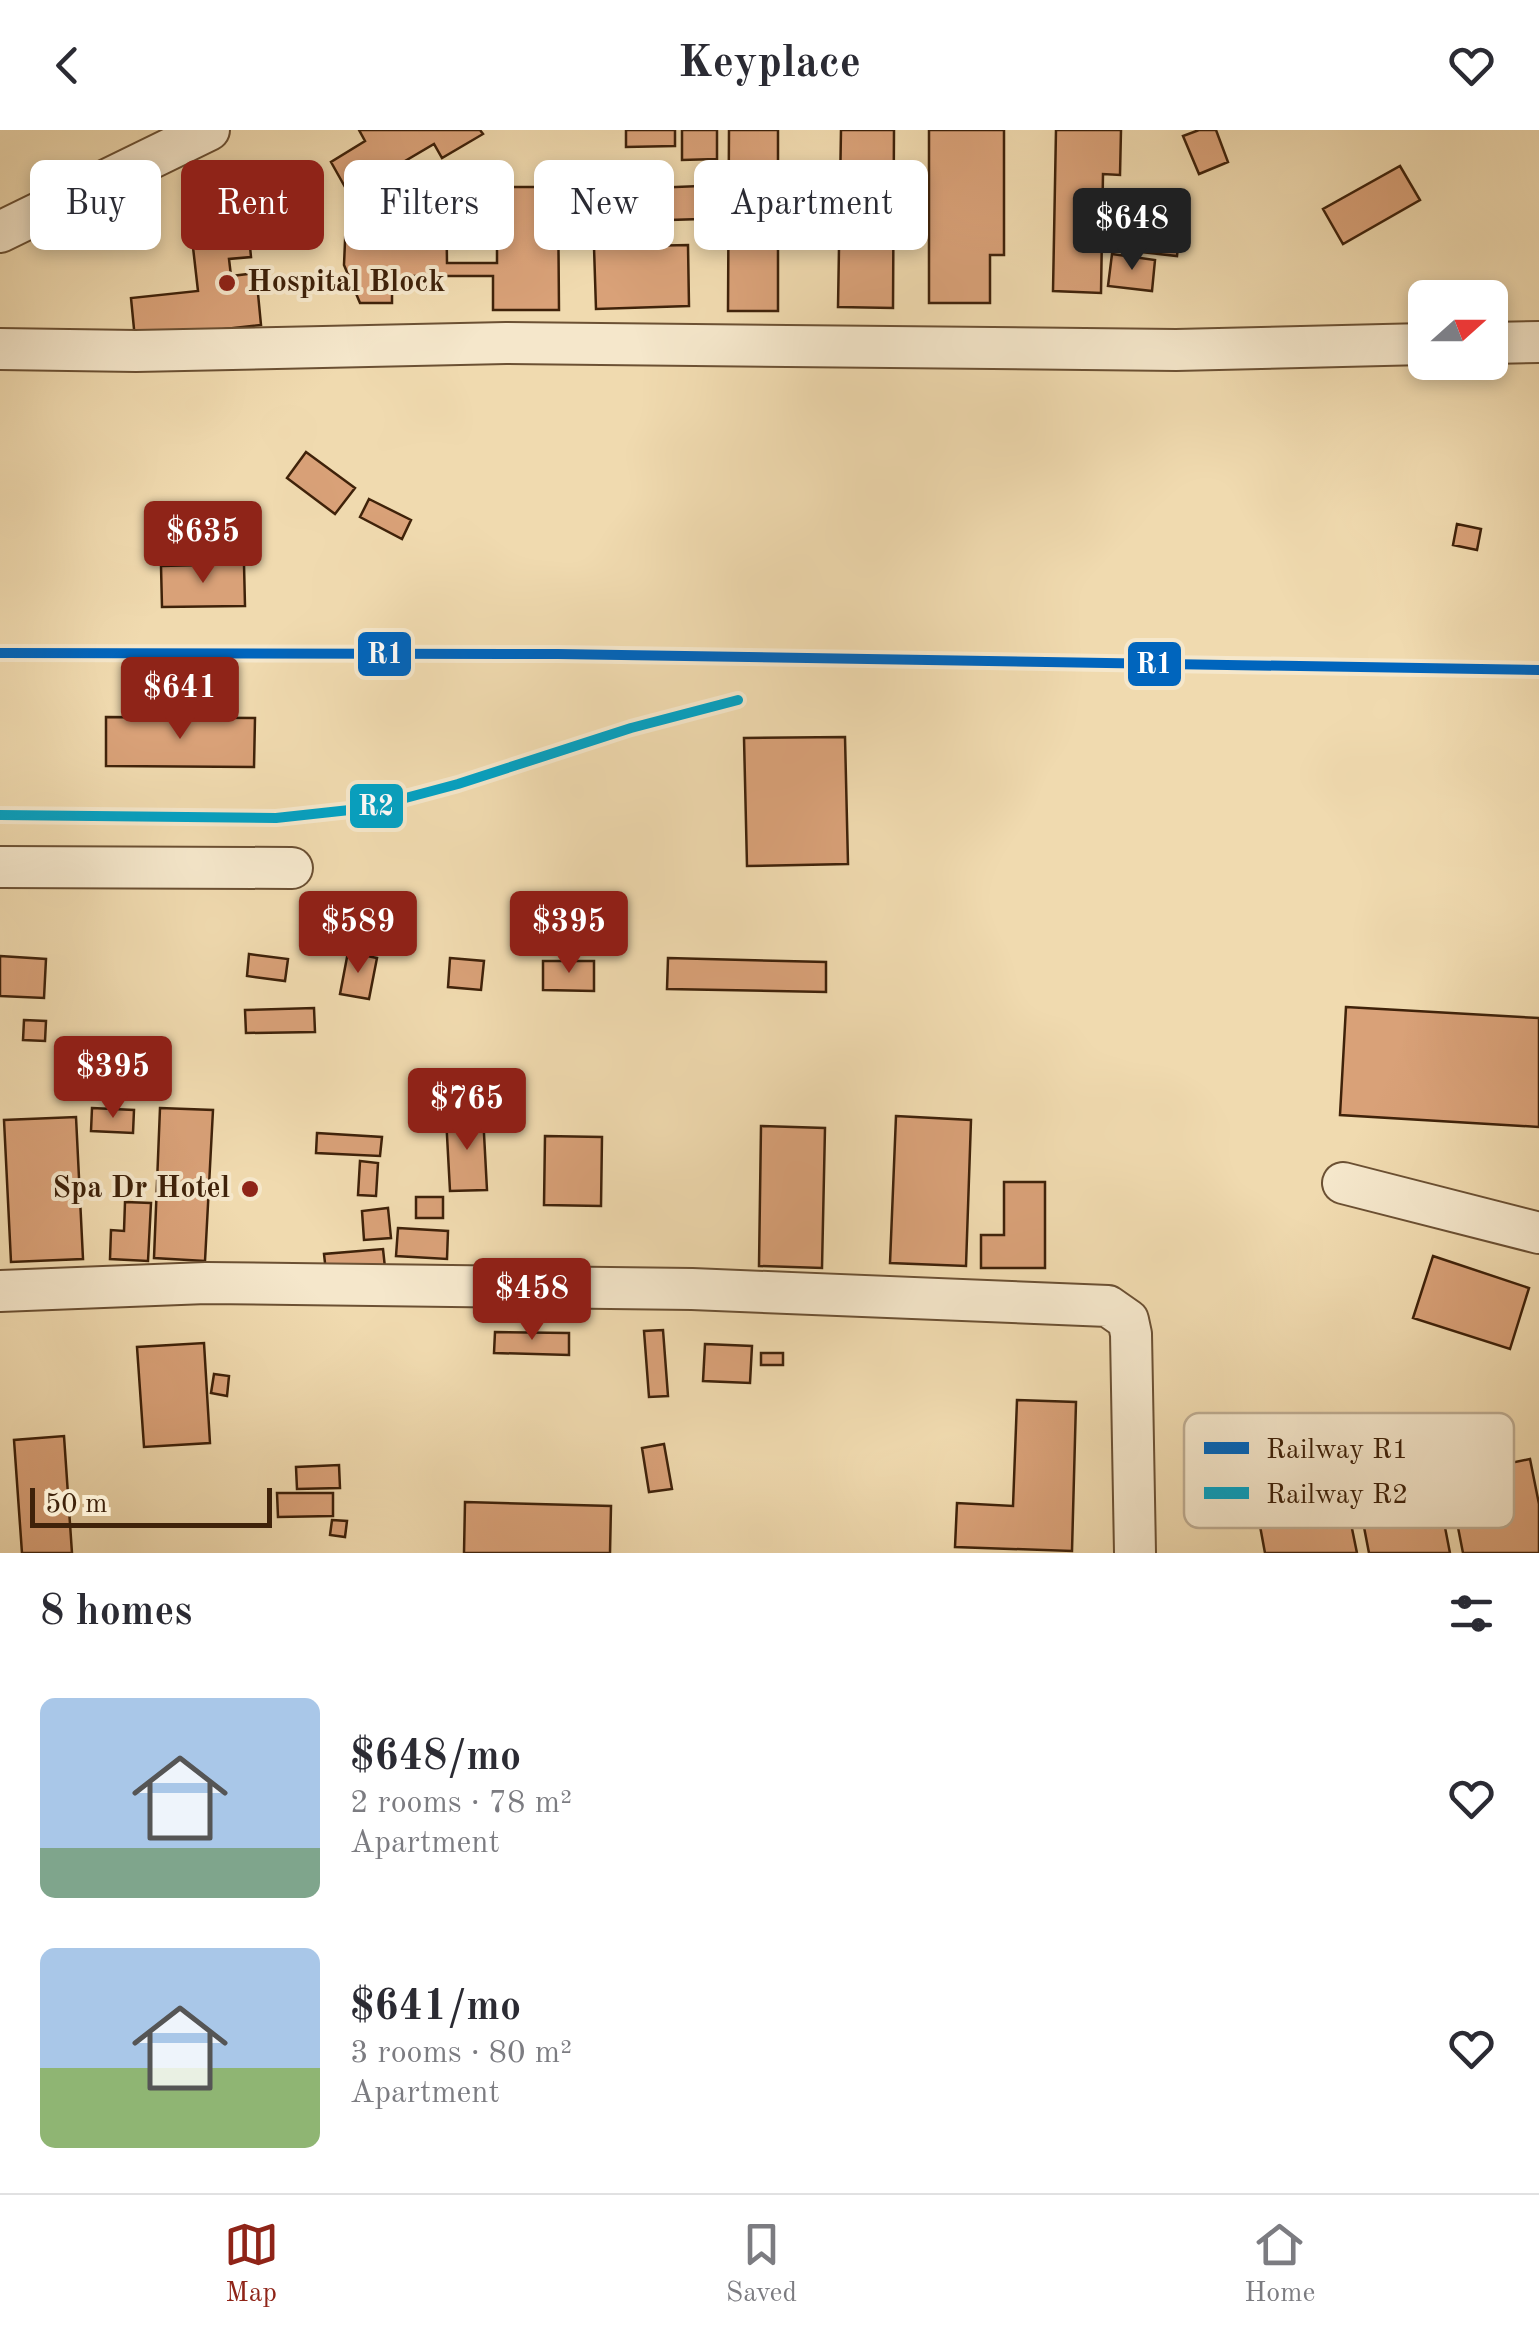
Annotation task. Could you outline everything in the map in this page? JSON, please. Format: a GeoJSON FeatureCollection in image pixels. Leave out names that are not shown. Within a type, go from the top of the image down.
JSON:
{"type":"FeatureCollection","features":[{"type":"Feature","properties":{"kind":"street"},"geometry":{"type":"LineString","coordinates":[[0,232],[210,130]]}},
{"type":"Feature","properties":{"kind":"street"},"geometry":{"type":"LineString","coordinates":[[0,348],[136,351],[506,342],[1176,350],[1408,344]]}},
{"type":"Feature","properties":{"kind":"street"},"geometry":{"type":"LineString","coordinates":[[1508,343],[1539,342]]}},
{"type":"Feature","properties":{"kind":"street"},"geometry":{"type":"LineString","coordinates":[[0,866],[292,868]]}},
{"type":"Feature","properties":{"kind":"street"},"geometry":{"type":"LineString","coordinates":[[1343,1183],[1539,1233]]}},
{"type":"Feature","properties":{"kind":"street"},"geometry":{"type":"LineString","coordinates":[[0,1291],[264,1283],[692,1289],[1108,1306],[1128,1320],[1131,1334],[1135,1553]]}},
{"type":"Feature","properties":{"kind":"building"},"geometry":{"type":"Polygon","coordinates":[[[359,130],[480,130],[483,134],[442,158],[434,144],[407,160],[344,160],[344,185],[331,162],[365,141],[359,130]]]}},
{"type":"Feature","properties":{"kind":"building"},"geometry":{"type":"Polygon","coordinates":[[[626,130],[675,130],[675,146],[626,147],[626,130]]]}},
{"type":"Feature","properties":{"kind":"building"},"geometry":{"type":"Polygon","coordinates":[[[682,130],[717,130],[717,159],[682,160],[682,130]]]}},
{"type":"Feature","properties":{"kind":"building"},"geometry":{"type":"Polygon","coordinates":[[[729,130],[778,130],[778,160],[729,160],[729,130]]]}},
{"type":"Feature","properties":{"kind":"building"},"geometry":{"type":"Polygon","coordinates":[[[841,130],[894,130],[894,160],[840,160],[841,130]]]}},
{"type":"Feature","properties":{"kind":"building"},"geometry":{"type":"Polygon","coordinates":[[[929,130],[1004,130],[1004,255],[990,255],[990,303],[929,303],[929,130]]]}},
{"type":"Feature","properties":{"kind":"building"},"geometry":{"type":"Polygon","coordinates":[[[1056,130],[1121,130],[1120,175],[1103,174],[1101,293],[1053,291],[1056,130]]]}},
{"type":"Feature","properties":{"kind":"building"},"geometry":{"type":"Polygon","coordinates":[[[1199,130],[1216,130],[1228,162],[1199,174],[1183,136],[1199,130]]]}},
{"type":"Feature","properties":{"kind":"building"},"geometry":{"type":"Polygon","coordinates":[[[1400,166],[1420,200],[1343,244],[1323,209],[1400,166]]]}},
{"type":"Feature","properties":{"kind":"building"},"geometry":{"type":"Polygon","coordinates":[[[694,186],[694,219],[674,220],[674,187],[694,186]]]}},
{"type":"Feature","properties":{"kind":"building"},"geometry":{"type":"Polygon","coordinates":[[[514,187],[534,187],[534,250],[559,250],[559,310],[493,310],[493,276],[392,276],[392,303],[360,303],[344,265],[345,250],[447,250],[447,263],[497,263],[497,250],[514,250],[514,187]]]}},
{"type":"Feature","properties":{"kind":"building"},"geometry":{"type":"Polygon","coordinates":[[[1117,204],[1182,211],[1177,256],[1113,249],[1117,204]]]}},
{"type":"Feature","properties":{"kind":"building"},"geometry":{"type":"Polygon","coordinates":[[[674,245],[688,245],[689,306],[596,309],[594,250],[674,250],[674,245]]]}},
{"type":"Feature","properties":{"kind":"building","name":"Hospital Block"},"geometry":{"type":"Polygon","coordinates":[[[193,250],[250,250],[251,257],[229,259],[231,276],[256,273],[261,325],[135,339],[131,298],[198,291],[193,250]]]}},
{"type":"Feature","properties":{"kind":"building"},"geometry":{"type":"Polygon","coordinates":[[[728,250],[778,250],[778,311],[728,311],[728,250]]]}},
{"type":"Feature","properties":{"kind":"building"},"geometry":{"type":"Polygon","coordinates":[[[839,250],[893,250],[893,308],[838,307],[839,250]]]}},
{"type":"Feature","properties":{"kind":"building"},"geometry":{"type":"Polygon","coordinates":[[[1112,254],[1155,260],[1152,291],[1108,286],[1112,254]]]}},
{"type":"Feature","properties":{"kind":"building"},"geometry":{"type":"Polygon","coordinates":[[[306,452],[355,488],[335,514],[287,478],[306,452]]]}},
{"type":"Feature","properties":{"kind":"building"},"geometry":{"type":"Polygon","coordinates":[[[369,499],[411,520],[402,539],[360,517],[369,499]]]}},
{"type":"Feature","properties":{"kind":"building"},"geometry":{"type":"Polygon","coordinates":[[[1457,524],[1481,529],[1477,550],[1453,545],[1457,524]]]}},
{"type":"Feature","properties":{"kind":"building"},"geometry":{"type":"Polygon","coordinates":[[[244,564],[245,606],[162,607],[161,566],[244,564]]]}},
{"type":"Feature","properties":{"kind":"building"},"geometry":{"type":"Polygon","coordinates":[[[106,717],[255,718],[254,767],[106,766],[106,717]]]}},
{"type":"Feature","properties":{"kind":"building"},"geometry":{"type":"Polygon","coordinates":[[[845,737],[848,864],[747,866],[744,738],[845,737]]]}},
{"type":"Feature","properties":{"kind":"building"},"geometry":{"type":"Polygon","coordinates":[[[348,952],[377,958],[369,999],[340,994],[348,952]]]}},
{"type":"Feature","properties":{"kind":"building"},"geometry":{"type":"Polygon","coordinates":[[[249,954],[288,959],[285,981],[247,976],[249,954]]]}},
{"type":"Feature","properties":{"kind":"building"},"geometry":{"type":"Polygon","coordinates":[[[0,956],[46,959],[44,998],[0,996],[0,956]]]}},
{"type":"Feature","properties":{"kind":"building"},"geometry":{"type":"Polygon","coordinates":[[[450,958],[484,961],[481,990],[448,987],[450,958]]]}},
{"type":"Feature","properties":{"kind":"building"},"geometry":{"type":"Polygon","coordinates":[[[668,958],[826,962],[826,992],[667,989],[668,958]]]}},
{"type":"Feature","properties":{"kind":"building"},"geometry":{"type":"Polygon","coordinates":[[[543,961],[594,961],[594,991],[543,990],[543,961]]]}},
{"type":"Feature","properties":{"kind":"building"},"geometry":{"type":"Polygon","coordinates":[[[1346,1007],[1539,1018],[1539,1127],[1340,1115],[1346,1007]]]}},
{"type":"Feature","properties":{"kind":"building"},"geometry":{"type":"Polygon","coordinates":[[[314,1008],[315,1032],[246,1033],[245,1010],[314,1008]]]}},
{"type":"Feature","properties":{"kind":"building"},"geometry":{"type":"Polygon","coordinates":[[[24,1020],[46,1021],[45,1041],[23,1040],[24,1020]]]}},
{"type":"Feature","properties":{"kind":"building"},"geometry":{"type":"Polygon","coordinates":[[[92,1108],[134,1110],[133,1133],[91,1131],[92,1108]]]}},
{"type":"Feature","properties":{"kind":"building"},"geometry":{"type":"Polygon","coordinates":[[[160,1108],[213,1110],[205,1261],[154,1258],[160,1108]]]}},
{"type":"Feature","properties":{"kind":"building"},"geometry":{"type":"Polygon","coordinates":[[[483,1115],[487,1190],[450,1191],[446,1117],[483,1115]]]}},
{"type":"Feature","properties":{"kind":"building"},"geometry":{"type":"Polygon","coordinates":[[[896,1116],[971,1120],[966,1266],[890,1263],[896,1116]]]}},
{"type":"Feature","properties":{"kind":"building"},"geometry":{"type":"Polygon","coordinates":[[[76,1117],[83,1259],[11,1262],[4,1120],[76,1117]]]}},
{"type":"Feature","properties":{"kind":"building"},"geometry":{"type":"Polygon","coordinates":[[[761,1126],[825,1128],[822,1268],[759,1266],[761,1126]]]}},
{"type":"Feature","properties":{"kind":"building"},"geometry":{"type":"Polygon","coordinates":[[[317,1133],[382,1137],[380,1156],[316,1153],[317,1133]]]}},
{"type":"Feature","properties":{"kind":"building"},"geometry":{"type":"Polygon","coordinates":[[[545,1136],[602,1137],[601,1206],[544,1205],[545,1136]]]}},
{"type":"Feature","properties":{"kind":"building"},"geometry":{"type":"Polygon","coordinates":[[[360,1161],[378,1163],[376,1196],[358,1195],[360,1161]]]}},
{"type":"Feature","properties":{"kind":"building"},"geometry":{"type":"Polygon","coordinates":[[[1004,1182],[1045,1182],[1045,1268],[981,1268],[981,1235],[1004,1235],[1004,1182]]]}},
{"type":"Feature","properties":{"kind":"building"},"geometry":{"type":"Polygon","coordinates":[[[416,1197],[443,1197],[443,1218],[416,1218],[416,1197]]]}},
{"type":"Feature","properties":{"kind":"building"},"geometry":{"type":"Polygon","coordinates":[[[125,1202],[151,1203],[148,1261],[110,1259],[111,1230],[124,1231],[125,1202]]]}},
{"type":"Feature","properties":{"kind":"building"},"geometry":{"type":"Polygon","coordinates":[[[388,1208],[391,1238],[364,1240],[362,1211],[388,1208]]]}},
{"type":"Feature","properties":{"kind":"building"},"geometry":{"type":"Polygon","coordinates":[[[398,1228],[448,1231],[447,1259],[396,1256],[398,1228]]]}},
{"type":"Feature","properties":{"kind":"building"},"geometry":{"type":"Polygon","coordinates":[[[383,1249],[386,1277],[327,1281],[324,1254],[383,1249]]]}},
{"type":"Feature","properties":{"kind":"building"},"geometry":{"type":"Polygon","coordinates":[[[1433,1256],[1529,1288],[1510,1349],[1413,1318],[1433,1256]]]}},
{"type":"Feature","properties":{"kind":"building"},"geometry":{"type":"Polygon","coordinates":[[[663,1330],[668,1396],[649,1397],[644,1331],[663,1330]]]}},
{"type":"Feature","properties":{"kind":"building"},"geometry":{"type":"Polygon","coordinates":[[[495,1332],[569,1333],[569,1355],[494,1353],[495,1332]]]}},
{"type":"Feature","properties":{"kind":"building"},"geometry":{"type":"Polygon","coordinates":[[[204,1343],[210,1443],[144,1447],[137,1347],[204,1343]]]}},
{"type":"Feature","properties":{"kind":"building"},"geometry":{"type":"Polygon","coordinates":[[[705,1344],[752,1346],[750,1383],[703,1381],[705,1344]]]}},
{"type":"Feature","properties":{"kind":"building"},"geometry":{"type":"Polygon","coordinates":[[[761,1353],[783,1353],[783,1365],[761,1365],[761,1353]]]}},
{"type":"Feature","properties":{"kind":"building"},"geometry":{"type":"Polygon","coordinates":[[[214,1374],[229,1376],[227,1396],[211,1393],[214,1374]]]}},
{"type":"Feature","properties":{"kind":"building"},"geometry":{"type":"Polygon","coordinates":[[[1017,1400],[1076,1402],[1072,1551],[955,1547],[957,1503],[1013,1506],[1017,1400]]]}},
{"type":"Feature","properties":{"kind":"building"},"geometry":{"type":"Polygon","coordinates":[[[64,1436],[72,1553],[22,1553],[14,1440],[64,1436]]]}},
{"type":"Feature","properties":{"kind":"building"},"geometry":{"type":"Polygon","coordinates":[[[664,1444],[672,1489],[649,1492],[642,1448],[664,1444]]]}},
{"type":"Feature","properties":{"kind":"building"},"geometry":{"type":"Polygon","coordinates":[[[1530,1459],[1539,1504],[1539,1553],[1463,1553],[1458,1528],[1514,1528],[1514,1462],[1530,1459]]]}},
{"type":"Feature","properties":{"kind":"building"},"geometry":{"type":"Polygon","coordinates":[[[339,1465],[340,1488],[297,1489],[296,1467],[339,1465]]]}},
{"type":"Feature","properties":{"kind":"building"},"geometry":{"type":"Polygon","coordinates":[[[277,1493],[333,1493],[333,1516],[278,1517],[277,1493]]]}},
{"type":"Feature","properties":{"kind":"building"},"geometry":{"type":"Polygon","coordinates":[[[465,1502],[611,1506],[610,1553],[464,1553],[465,1502]]]}},
{"type":"Feature","properties":{"kind":"building"},"geometry":{"type":"Polygon","coordinates":[[[332,1520],[347,1521],[345,1537],[330,1535],[332,1520]]]}},
{"type":"Feature","properties":{"kind":"building"},"geometry":{"type":"Polygon","coordinates":[[[1260,1528],[1352,1528],[1357,1553],[1265,1553],[1260,1528]]]}},
{"type":"Feature","properties":{"kind":"building"},"geometry":{"type":"Polygon","coordinates":[[[1364,1528],[1445,1528],[1450,1553],[1369,1553],[1364,1528]]]}},
{"type":"Feature","properties":{"kind":"rail line","name":"R1"},"geometry":{"type":"LineString","coordinates":[[0,653],[558,654],[1539,670]]}},
{"type":"Feature","properties":{"kind":"rail line","name":"R2"},"geometry":{"type":"LineString","coordinates":[[0,815],[276,818],[368,808],[458,784],[631,728],[738,700]]}},
{"type":"Feature","properties":{"kind":"place","name":"Hospital Block"},"geometry":{"type":"Point","coordinates":[227,283]}},
{"type":"Feature","properties":{"kind":"place","name":"Spa Dr Hotel"},"geometry":{"type":"Point","coordinates":[250,1189]}}]}
